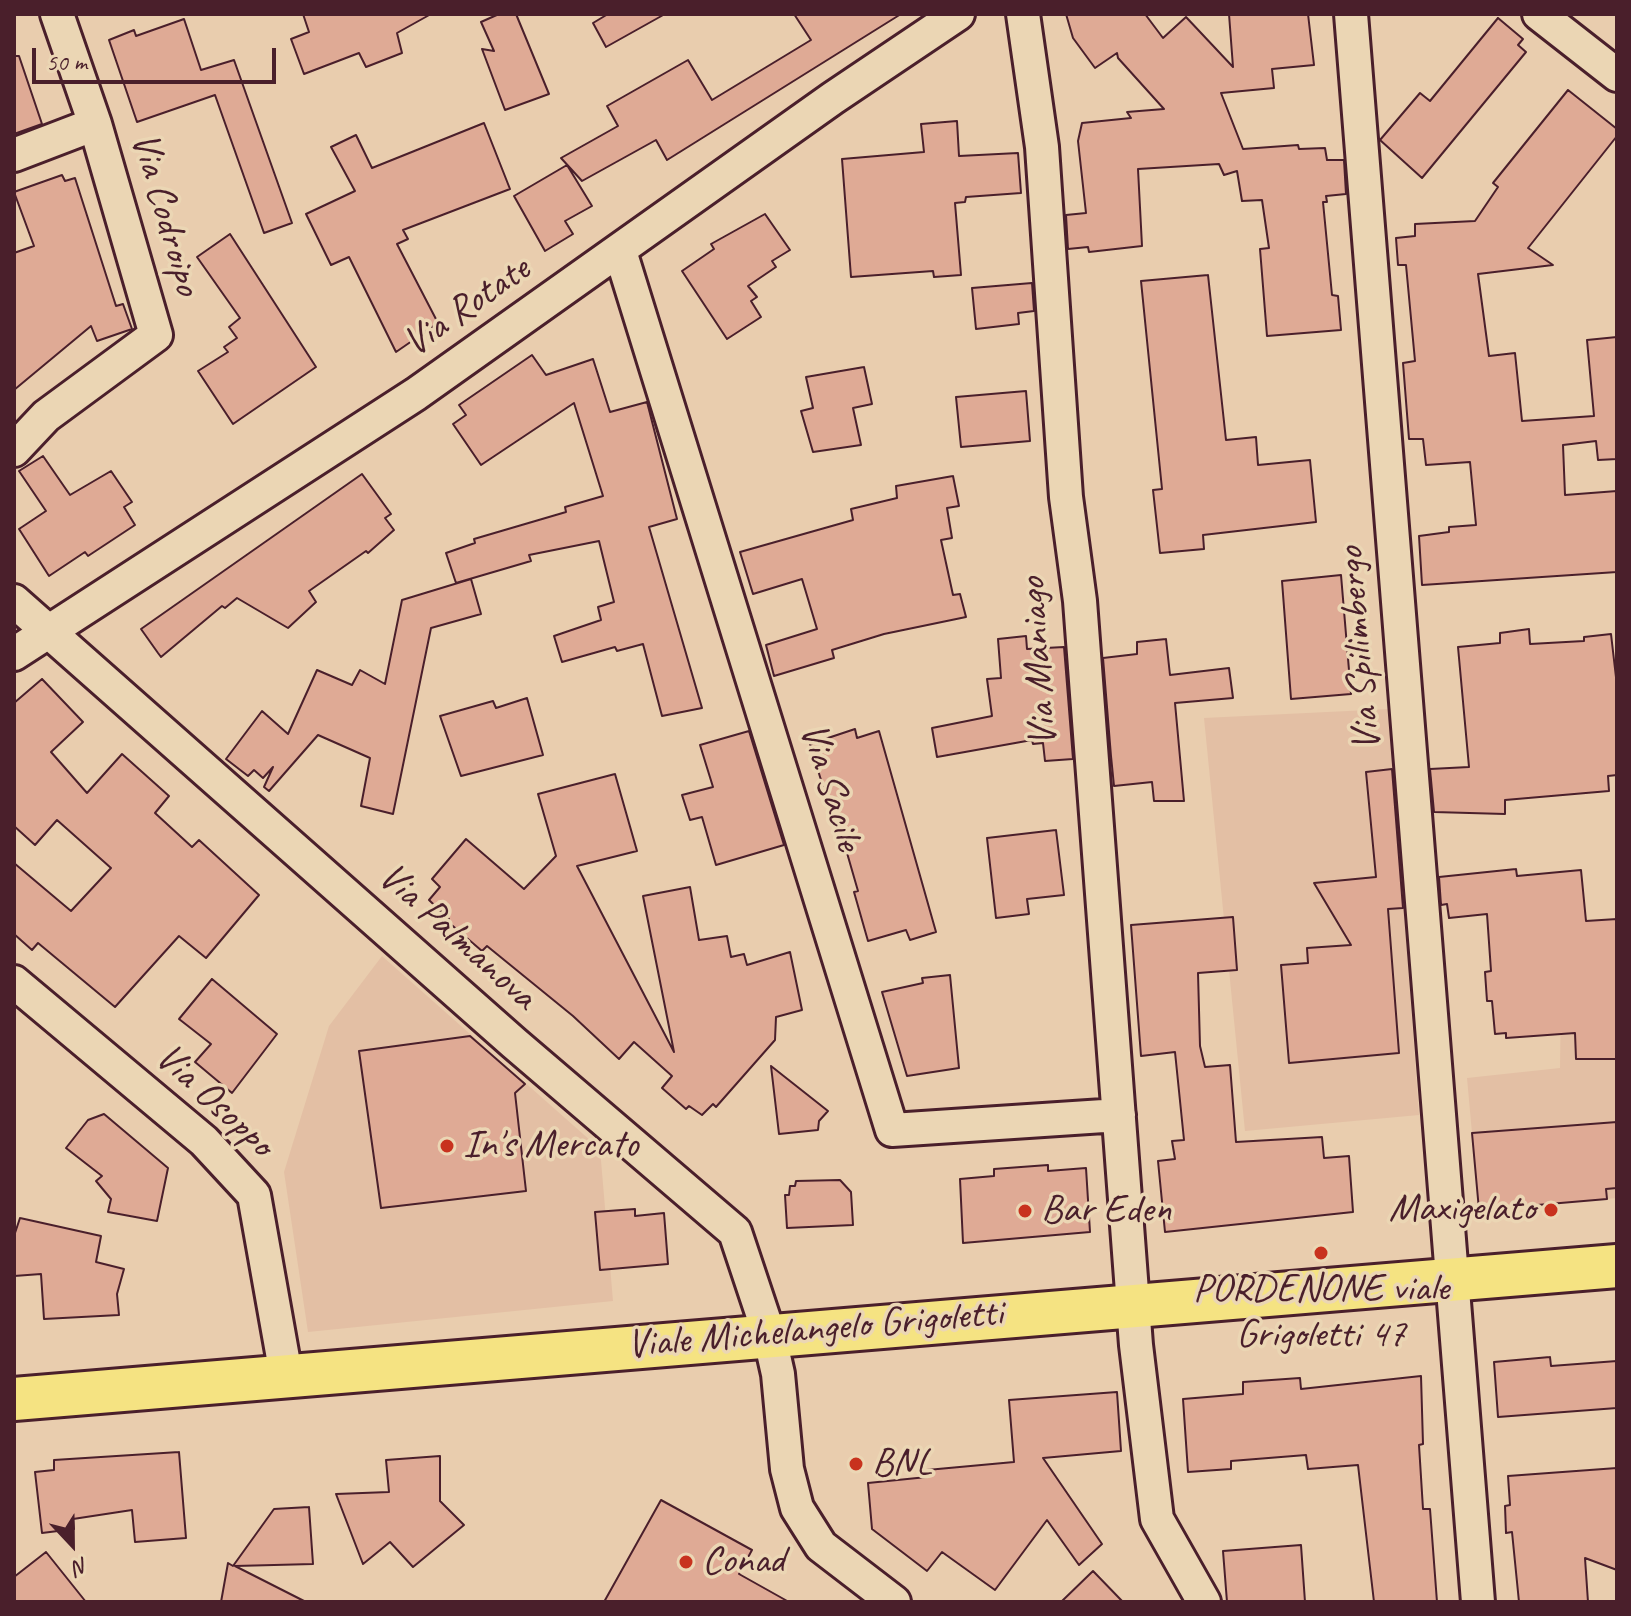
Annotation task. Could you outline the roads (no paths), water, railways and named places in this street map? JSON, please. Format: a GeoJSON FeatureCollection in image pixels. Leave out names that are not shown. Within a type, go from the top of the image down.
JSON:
{"type":"FeatureCollection","features":[{"type":"Feature","properties":{"kind":"main road","name":"Viale Michelangelo Grigoletti"},"geometry":{"type":"LineString","coordinates":[[14,1399],[1453,1277],[1617,1266]]}},
{"type":"Feature","properties":{"kind":"street","name":"Via Codroipo"},"geometry":{"type":"LineString","coordinates":[[14,450],[46,416],[156,335],[95,124],[57,14]]}},
{"type":"Feature","properties":{"kind":"street","name":"Via Rotate"},"geometry":{"type":"LineString","coordinates":[[14,654],[48,629],[416,394],[833,98],[958,14]]}},
{"type":"Feature","properties":{"kind":"street","name":"Via Maniago"},"geometry":{"type":"LineString","coordinates":[[1023,14],[1042,147],[1066,497],[1080,601],[1094,824],[1136,1345],[1157,1519],[1204,1602]]}},
{"type":"Feature","properties":{"kind":"street","name":"Via Spilimbergo"},"geometry":{"type":"LineString","coordinates":[[1351,14],[1478,1602]]}},
{"type":"Feature","properties":{"kind":"street"},"geometry":{"type":"LineString","coordinates":[[1539,14],[1617,75]]}},
{"type":"Feature","properties":{"kind":"street","name":"Via Codroipo"},"geometry":{"type":"LineString","coordinates":[[14,155],[95,124]]}},
{"type":"Feature","properties":{"kind":"street","name":"Via Sacile"},"geometry":{"type":"LineString","coordinates":[[620,251],[892,1130],[1119,1115]]}},
{"type":"Feature","properties":{"kind":"street","name":"Via Palmanova"},"geometry":{"type":"LineString","coordinates":[[14,601],[514,1043],[735,1232],[769,1334],[778,1374],[787,1469],[797,1508],[821,1546],[894,1602]]}},
{"type":"Feature","properties":{"kind":"street","name":"Via Osoppo"},"geometry":{"type":"LineString","coordinates":[[14,982],[204,1141],[254,1195],[286,1375]]}},
{"type":"Feature","properties":{"kind":"place","name":"In's Mercato"},"geometry":{"type":"Point","coordinates":[447,1146]}},
{"type":"Feature","properties":{"kind":"place","name":"Maxigelato"},"geometry":{"type":"Point","coordinates":[1551,1210]}},
{"type":"Feature","properties":{"kind":"place","name":"Bar Eden"},"geometry":{"type":"Point","coordinates":[1025,1211]}},
{"type":"Feature","properties":{"kind":"place","name":"PORDENONE viale Grigoletti 47"},"geometry":{"type":"Point","coordinates":[1321,1253]}},
{"type":"Feature","properties":{"kind":"place","name":"BNL"},"geometry":{"type":"Point","coordinates":[856,1464]}},
{"type":"Feature","properties":{"kind":"place","name":"Conad"},"geometry":{"type":"Point","coordinates":[686,1562]}}]}
